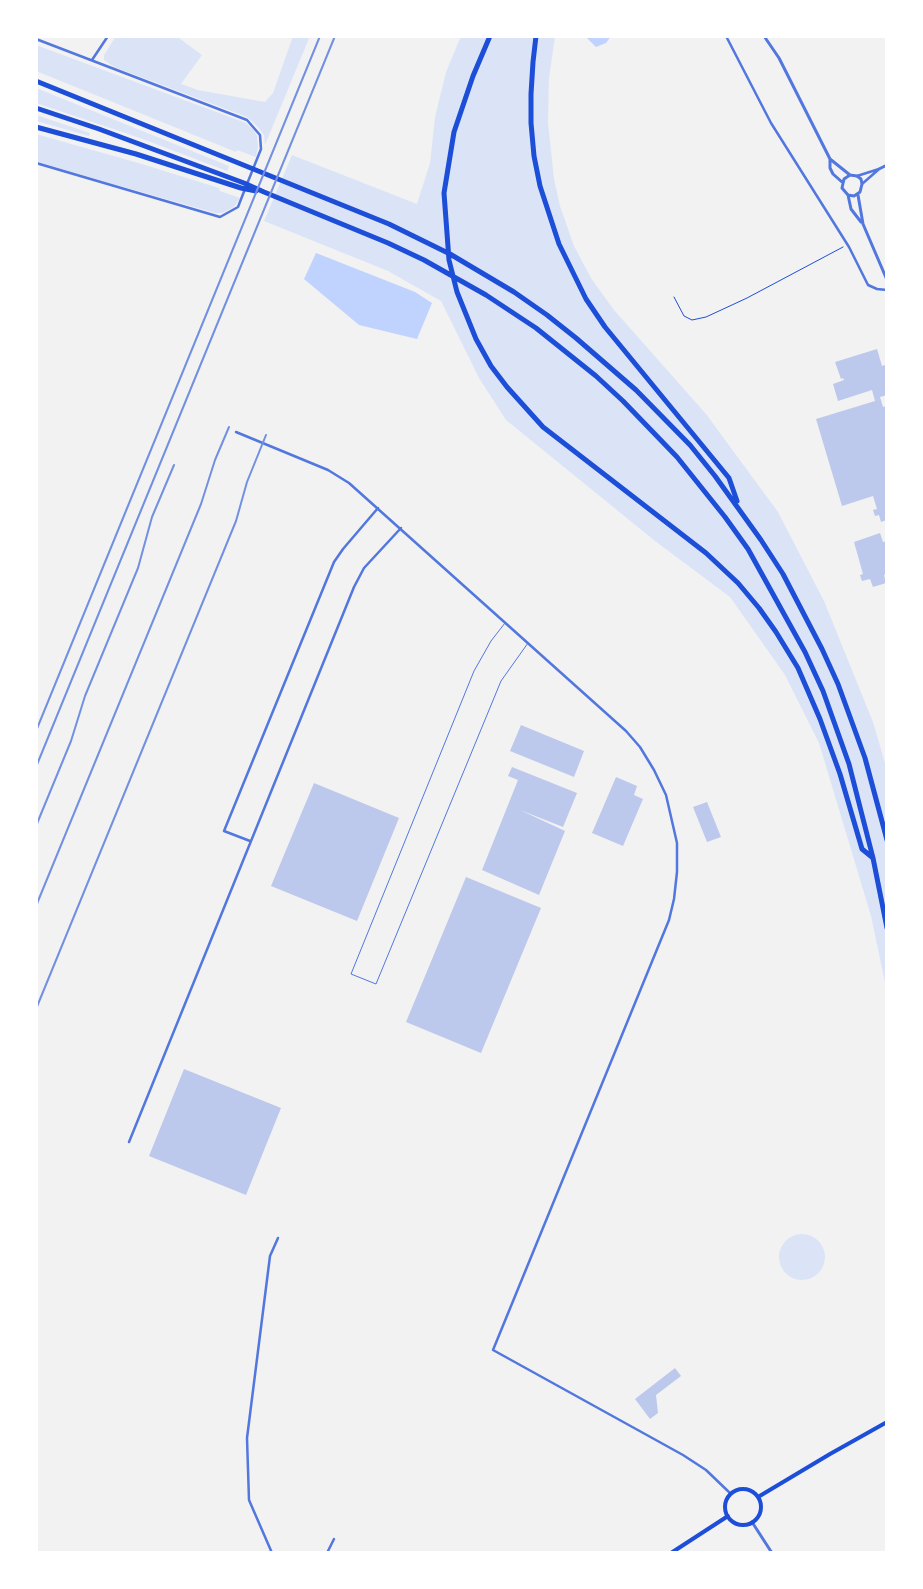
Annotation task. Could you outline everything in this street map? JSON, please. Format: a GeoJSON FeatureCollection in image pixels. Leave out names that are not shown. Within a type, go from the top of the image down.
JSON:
{"type":"FeatureCollection","features":[{"type":"Feature","properties":{"kind":"highway"},"geometry":{"type":"LineString","coordinates":[[490,36],[470,84],[454,132],[444,193],[449,260],[457,292],[476,339],[491,366],[543,427],[706,552],[738,583],[759,608],[798,668],[820,719],[840,774],[862,849],[873,858]]}},
{"type":"Feature","properties":{"kind":"highway"},"geometry":{"type":"LineString","coordinates":[[536,36],[531,94],[534,156],[540,186],[559,244],[586,299],[605,327],[729,478],[739,507]]}},
{"type":"Feature","properties":{"kind":"highway"},"geometry":{"type":"LineString","coordinates":[[36,81],[301,188],[420,239],[481,271],[514,292],[554,321],[636,390],[690,445],[739,507],[783,574],[838,684],[865,758],[887,840]]}},
{"type":"Feature","properties":{"kind":"highway"},"geometry":{"type":"LineString","coordinates":[[36,108],[227,176],[370,235],[424,260],[486,294],[536,328],[623,401],[677,457],[725,517],[748,549],[789,620],[823,691],[849,764],[873,858],[887,928]]}},
{"type":"Feature","properties":{"kind":"highway"},"geometry":{"type":"LineString","coordinates":[[36,127],[136,154],[241,188],[264,192]]}},
{"type":"Feature","properties":{"kind":"main road"},"geometry":{"type":"LineString","coordinates":[[758,1497],[887,1422]]}},
{"type":"Feature","properties":{"kind":"main road"},"geometry":{"type":"LineString","coordinates":[[742,1489],[754,1493],[758,1497],[760,1514],[752,1522],[746,1525],[732,1522],[728,1516],[725,1504],[731,1494],[742,1489]]}},
{"type":"Feature","properties":{"kind":"main road"},"geometry":{"type":"LineString","coordinates":[[671,1553],[728,1516]]}},
{"type":"Feature","properties":{"kind":"street"},"geometry":{"type":"LineString","coordinates":[[92,60],[108,36]]}},
{"type":"Feature","properties":{"kind":"street"},"geometry":{"type":"LineString","coordinates":[[726,36],[770,123],[847,244],[868,285],[877,289],[887,290]]}},
{"type":"Feature","properties":{"kind":"street"},"geometry":{"type":"LineString","coordinates":[[764,36],[779,58],[830,159],[850,175],[857,176],[887,165]]}},
{"type":"Feature","properties":{"kind":"street"},"geometry":{"type":"LineString","coordinates":[[36,39],[247,120],[260,135],[261,149],[238,207],[220,217],[36,163]]}},
{"type":"Feature","properties":{"kind":"street"},"geometry":{"type":"LineString","coordinates":[[830,159],[830,168],[833,174],[842,182],[842,188],[848,195],[851,209],[863,224]]}},
{"type":"Feature","properties":{"kind":"street"},"geometry":{"type":"LineString","coordinates":[[879,169],[862,184],[858,194],[863,224],[887,280]]}},
{"type":"Feature","properties":{"kind":"street"},"geometry":{"type":"LineString","coordinates":[[842,182],[850,175]]}},
{"type":"Feature","properties":{"kind":"street"},"geometry":{"type":"LineString","coordinates":[[857,176],[862,184]]}},
{"type":"Feature","properties":{"kind":"street"},"geometry":{"type":"LineString","coordinates":[[848,195],[858,194]]}},
{"type":"Feature","properties":{"kind":"street"},"geometry":{"type":"LineString","coordinates":[[236,432],[340,475],[626,731],[640,747],[666,795],[677,843],[678,872],[672,906],[661,941],[493,1350],[683,1455],[706,1470],[731,1494]]}},
{"type":"Feature","properties":{"kind":"street"},"geometry":{"type":"LineString","coordinates":[[250,842],[224,831],[334,562],[378,508]]}},
{"type":"Feature","properties":{"kind":"street"},"geometry":{"type":"LineString","coordinates":[[129,1142],[354,587],[364,568],[401,528]]}},
{"type":"Feature","properties":{"kind":"street"},"geometry":{"type":"LineString","coordinates":[[272,1553],[249,1500],[246,1438],[270,1256],[278,1238]]}},
{"type":"Feature","properties":{"kind":"street"},"geometry":{"type":"LineString","coordinates":[[752,1522],[772,1553]]}},
{"type":"Feature","properties":{"kind":"street"},"geometry":{"type":"LineString","coordinates":[[327,1553],[334,1539]]}},
{"type":"Feature","properties":{"kind":"lane"},"geometry":{"type":"LineString","coordinates":[[506,622],[491,641],[474,670],[351,974],[376,984],[501,680],[528,642]]}},
{"type":"Feature","properties":{"kind":"path"},"geometry":{"type":"LineString","coordinates":[[674,297],[684,316],[692,320],[706,317],[747,298],[847,244]]}},
{"type":"Feature","properties":{"kind":"shaded area"},"geometry":{"type":"Polygon","coordinates":[[[116,36],[180,36],[179,38],[202,55],[181,84],[198,90],[265,102],[273,93],[293,36],[310,36],[265,145],[264,135],[247,117],[114,67],[104,60],[104,55],[116,36]]]}},
{"type":"Feature","properties":{"kind":"shaded area"},"geometry":{"type":"Polygon","coordinates":[[[461,36],[555,36],[549,78],[548,122],[554,179],[560,206],[574,246],[591,278],[614,310],[706,414],[778,512],[824,601],[873,722],[887,770],[887,992],[871,916],[819,743],[785,675],[730,597],[655,541],[506,420],[479,378],[441,301],[388,271],[264,221],[292,155],[417,204],[430,163],[435,117],[446,72],[461,36]]]}},
{"type":"Feature","properties":{"kind":"shaded area"},"geometry":{"type":"Polygon","coordinates":[[[36,45],[246,123],[257,136],[258,147],[256,157],[237,150],[236,152],[36,71],[36,45]]]}},
{"type":"Feature","properties":{"kind":"shaded area"},"geometry":{"type":"Polygon","coordinates":[[[36,88],[229,166],[227,171],[140,138],[36,103],[36,88]]]}},
{"type":"Feature","properties":{"kind":"shaded area"},"geometry":{"type":"Polygon","coordinates":[[[36,115],[90,133],[89,136],[36,121],[36,115]]]}},
{"type":"Feature","properties":{"kind":"shaded area"},"geometry":{"type":"Polygon","coordinates":[[[36,134],[219,188],[220,191],[240,198],[234,207],[222,213],[215,213],[36,162],[36,134]]]}},
{"type":"Feature","properties":{"kind":"shaded area"},"geometry":{"type":"Polygon","coordinates":[[[797,1234],[807,1234],[821,1244],[825,1257],[821,1270],[815,1276],[807,1280],[797,1280],[783,1270],[779,1262],[779,1252],[789,1238],[797,1234]]]}},
{"type":"Feature","properties":{"kind":"water"},"geometry":{"type":"Polygon","coordinates":[[[585,36],[611,36],[606,43],[596,47],[585,36]]]}},
{"type":"Feature","properties":{"kind":"water"},"geometry":{"type":"Polygon","coordinates":[[[316,253],[415,292],[432,303],[417,339],[359,325],[304,279],[316,253]]]}},
{"type":"Feature","properties":{"kind":"building"},"geometry":{"type":"Polygon","coordinates":[[[877,349],[882,366],[885,365],[887,369],[887,395],[880,397],[883,407],[887,406],[887,520],[881,522],[879,515],[875,516],[873,510],[877,509],[873,496],[842,506],[816,419],[875,401],[872,390],[838,401],[833,384],[844,380],[843,378],[841,379],[835,362],[877,349]]]}},
{"type":"Feature","properties":{"kind":"building"},"geometry":{"type":"Polygon","coordinates":[[[880,533],[883,542],[887,541],[887,574],[884,575],[886,583],[873,587],[870,579],[862,581],[860,575],[863,574],[854,542],[880,533]]]}},
{"type":"Feature","properties":{"kind":"building"},"geometry":{"type":"Polygon","coordinates":[[[521,725],[584,751],[574,777],[510,751],[521,725]]]}},
{"type":"Feature","properties":{"kind":"building"},"geometry":{"type":"Polygon","coordinates":[[[512,767],[577,793],[563,827],[520,810],[565,831],[539,895],[482,870],[518,780],[508,776],[512,767]]]}},
{"type":"Feature","properties":{"kind":"building"},"geometry":{"type":"Polygon","coordinates":[[[616,777],[637,786],[634,795],[643,799],[623,846],[592,833],[616,777]]]}},
{"type":"Feature","properties":{"kind":"building"},"geometry":{"type":"Polygon","coordinates":[[[314,783],[399,818],[357,921],[271,886],[314,783]]]}},
{"type":"Feature","properties":{"kind":"building"},"geometry":{"type":"Polygon","coordinates":[[[707,802],[721,837],[707,842],[693,807],[707,802]]]}},
{"type":"Feature","properties":{"kind":"building"},"geometry":{"type":"Polygon","coordinates":[[[466,877],[541,908],[481,1053],[406,1022],[466,877]]]}},
{"type":"Feature","properties":{"kind":"building"},"geometry":{"type":"Polygon","coordinates":[[[184,1069],[281,1108],[246,1195],[149,1156],[184,1069]]]}},
{"type":"Feature","properties":{"kind":"building"},"geometry":{"type":"Polygon","coordinates":[[[675,1368],[681,1376],[656,1395],[658,1413],[650,1419],[635,1399],[675,1368]]]}},
{"type":"Feature","properties":{"kind":"railway"},"geometry":{"type":"LineString","coordinates":[[36,731],[320,36]]}},
{"type":"Feature","properties":{"kind":"railway"},"geometry":{"type":"LineString","coordinates":[[36,767],[335,36]]}},
{"type":"Feature","properties":{"kind":"railway"},"geometry":{"type":"LineString","coordinates":[[36,906],[201,504],[215,460],[229,427]]}},
{"type":"Feature","properties":{"kind":"railway"},"geometry":{"type":"LineString","coordinates":[[36,1009],[236,521],[247,482],[266,435]]}},
{"type":"Feature","properties":{"kind":"railway"},"geometry":{"type":"LineString","coordinates":[[36,826],[71,741],[85,696],[138,568],[152,517],[174,465]]}}]}
